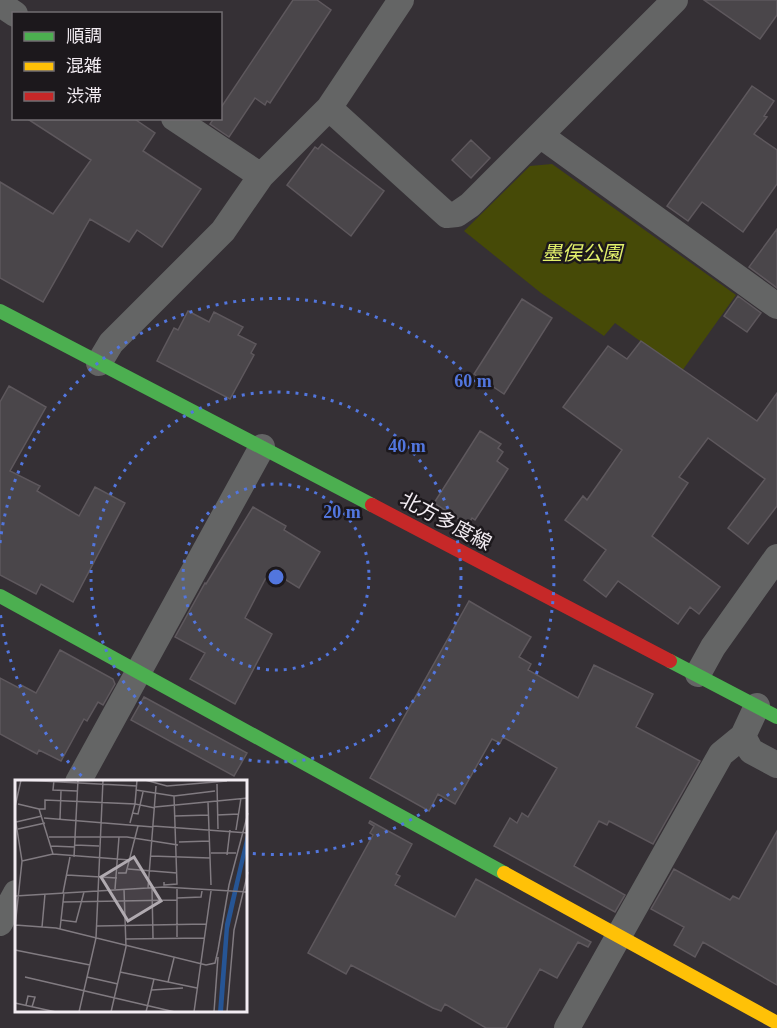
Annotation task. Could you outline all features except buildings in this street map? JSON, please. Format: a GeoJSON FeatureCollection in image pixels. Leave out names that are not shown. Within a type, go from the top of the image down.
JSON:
{"type":"FeatureCollection","features":[{"type":"Feature","properties":{"kind":"street"},"geometry":{"type":"LineString","coordinates":[[99,363],[111,343],[223,231],[261,176],[329,108],[401,0]]}},
{"type":"Feature","properties":{"kind":"street"},"geometry":{"type":"LineString","coordinates":[[329,108],[447,215],[457,214],[470,205],[669,2]]}},
{"type":"Feature","properties":{"kind":"street"},"geometry":{"type":"LineString","coordinates":[[177,120],[261,176]]}},
{"type":"Feature","properties":{"kind":"street"},"geometry":{"type":"LineString","coordinates":[[540,135],[777,306]]}},
{"type":"Feature","properties":{"kind":"street","name":"北方多度線"},"geometry":{"type":"LineString","coordinates":[[0,311],[767,711]]}},
{"type":"Feature","properties":{"kind":"street"},"geometry":{"type":"LineString","coordinates":[[79,780],[262,447]]}},
{"type":"Feature","properties":{"kind":"street"},"geometry":{"type":"LineString","coordinates":[[698,674],[713,647],[777,556]]}},
{"type":"Feature","properties":{"kind":"street"},"geometry":{"type":"LineString","coordinates":[[0,596],[618,938],[777,1023]]}},
{"type":"Feature","properties":{"kind":"street"},"geometry":{"type":"LineString","coordinates":[[567,1028],[721,754],[743,736],[767,711]]}},
{"type":"Feature","properties":{"kind":"street"},"geometry":{"type":"LineString","coordinates":[[743,736],[751,751],[777,765]]}},
{"type":"Feature","properties":{"kind":"street"},"geometry":{"type":"LineString","coordinates":[[0,922],[15,895]]}},
{"type":"Feature","properties":{"kind":"green space","name":"墨俣公園"},"geometry":{"type":"Polygon","coordinates":[[[552,164],[736,295],[682,371],[615,323],[604,336],[541,293],[464,231],[530,166],[552,164]]]}},
{"type":"Feature","properties":{"kind":"traffic: fast"},"geometry":{"type":"LineString","coordinates":[[0,311],[372,505]]}},
{"type":"Feature","properties":{"kind":"traffic: fast"},"geometry":{"type":"LineString","coordinates":[[0,596],[504,873]]}},
{"type":"Feature","properties":{"kind":"traffic: fast"},"geometry":{"type":"LineString","coordinates":[[670,661],[777,717]]}},
{"type":"Feature","properties":{"kind":"traffic: slow"},"geometry":{"type":"LineString","coordinates":[[504,873],[777,1023]]}},
{"type":"Feature","properties":{"kind":"traffic: jam"},"geometry":{"type":"LineString","coordinates":[[372,505],[670,661]]}}]}
